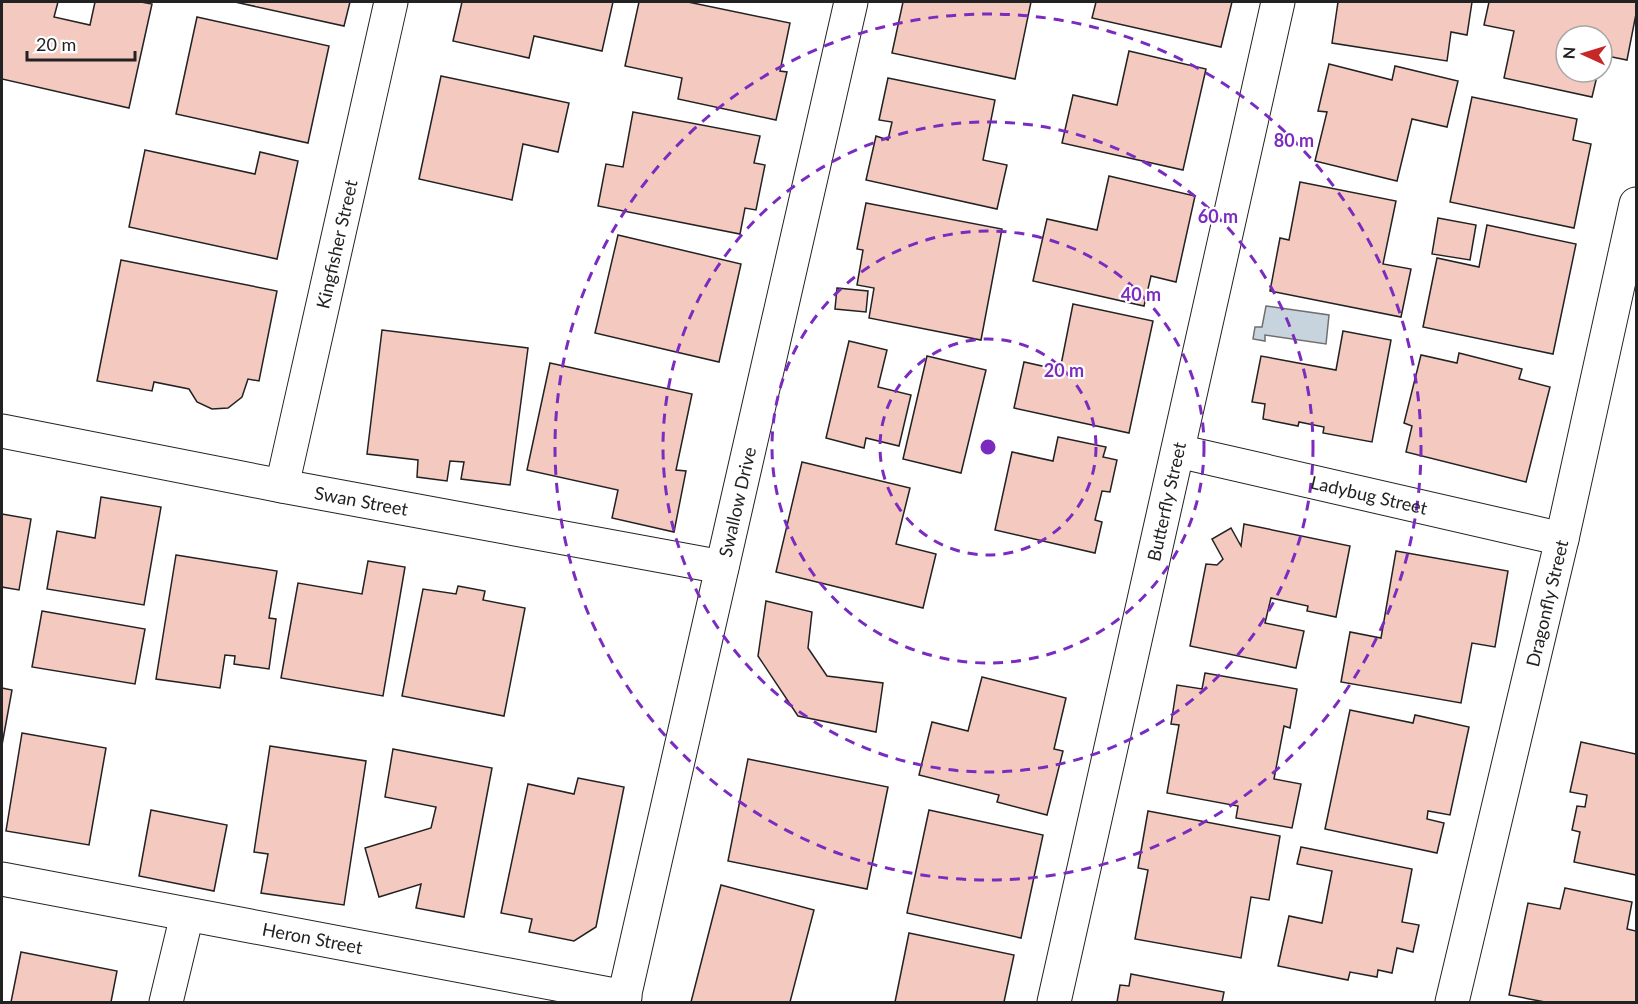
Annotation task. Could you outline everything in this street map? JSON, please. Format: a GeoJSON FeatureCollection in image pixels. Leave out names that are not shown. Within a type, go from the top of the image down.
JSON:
{"type":"FeatureCollection","features":[{"type":"Feature","properties":{"kind":"street","name":"Kingfisher Street"},"geometry":{"type":"LineString","coordinates":[[282,486],[391,2]]}},
{"type":"Feature","properties":{"kind":"street","name":"Swallow Drive"},"geometry":{"type":"LineString","coordinates":[[624,1000],[851,2]]}},
{"type":"Feature","properties":{"kind":"street","name":"Butterfly Street"},"geometry":{"type":"LineString","coordinates":[[1054,1002],[1278,2]]}},
{"type":"Feature","properties":{"kind":"street","name":"Dragonfly Street"},"geometry":{"type":"LineString","coordinates":[[1452,1002],[1562,539],[1636,204]]}},
{"type":"Feature","properties":{"kind":"street","name":"Swan Street"},"geometry":{"type":"LineString","coordinates":[[2,431],[282,486],[722,567]]}},
{"type":"Feature","properties":{"kind":"street","name":"Ladybug Street"},"geometry":{"type":"LineString","coordinates":[[1178,451],[1562,539]]}},
{"type":"Feature","properties":{"kind":"street","name":"Heron Street"},"geometry":{"type":"LineString","coordinates":[[2,879],[624,1000]]}},
{"type":"Feature","properties":{"kind":"street"},"geometry":{"type":"LineString","coordinates":[[166,1002],[187,915]]}},
{"type":"Feature","properties":{"kind":"shaded area"},"geometry":{"type":"Polygon","coordinates":[[[1266,306],[1329,315],[1326,344],[1265,335],[1265,341],[1253,339],[1255,327],[1262,327],[1266,306]]]}},
{"type":"Feature","properties":{"kind":"building"},"geometry":{"type":"Polygon","coordinates":[[[2,2],[58,2],[54,17],[90,25],[95,2],[152,4],[129,108],[2,79],[2,2]]]}},
{"type":"Feature","properties":{"kind":"building"},"geometry":{"type":"Polygon","coordinates":[[[235,2],[350,2],[344,26],[235,2]]]}},
{"type":"Feature","properties":{"kind":"building"},"geometry":{"type":"Polygon","coordinates":[[[462,2],[613,2],[602,51],[534,36],[529,58],[453,41],[462,2]]]}},
{"type":"Feature","properties":{"kind":"building"},"geometry":{"type":"Polygon","coordinates":[[[639,2],[688,2],[790,23],[780,71],[787,72],[776,120],[678,99],[682,78],[625,66],[639,2]]]}},
{"type":"Feature","properties":{"kind":"building"},"geometry":{"type":"Polygon","coordinates":[[[903,2],[1031,2],[1015,79],[892,53],[903,2]]]}},
{"type":"Feature","properties":{"kind":"building"},"geometry":{"type":"Polygon","coordinates":[[[1096,2],[1232,2],[1221,47],[1092,18],[1096,2]]]}},
{"type":"Feature","properties":{"kind":"building"},"geometry":{"type":"Polygon","coordinates":[[[1338,2],[1472,2],[1467,35],[1451,32],[1447,61],[1332,43],[1338,2]]]}},
{"type":"Feature","properties":{"kind":"building"},"geometry":{"type":"Polygon","coordinates":[[[1489,2],[1636,2],[1636,14],[1627,60],[1614,57],[1614,24],[1554,24],[1554,84],[1595,84],[1592,97],[1504,78],[1514,31],[1484,25],[1489,2]]]}},
{"type":"Feature","properties":{"kind":"building"},"geometry":{"type":"Polygon","coordinates":[[[197,17],[329,46],[308,143],[176,114],[197,17]]]}},
{"type":"Feature","properties":{"kind":"building"},"geometry":{"type":"Polygon","coordinates":[[[1129,51],[1206,69],[1183,170],[1062,143],[1073,95],[1117,105],[1129,51]]]}},
{"type":"Feature","properties":{"kind":"building"},"geometry":{"type":"Polygon","coordinates":[[[1329,64],[1392,80],[1395,66],[1458,81],[1447,127],[1412,119],[1397,181],[1315,161],[1327,112],[1318,111],[1329,64]]]}},
{"type":"Feature","properties":{"kind":"building"},"geometry":{"type":"Polygon","coordinates":[[[441,76],[569,103],[558,152],[523,144],[512,200],[419,179],[441,76]]]}},
{"type":"Feature","properties":{"kind":"building"},"geometry":{"type":"Polygon","coordinates":[[[888,78],[995,100],[983,160],[1007,165],[997,209],[866,180],[876,136],[888,140],[892,122],[879,120],[888,78]]]}},
{"type":"Feature","properties":{"kind":"building"},"geometry":{"type":"Polygon","coordinates":[[[1472,97],[1577,119],[1573,140],[1591,144],[1574,228],[1450,202],[1472,97]]]}},
{"type":"Feature","properties":{"kind":"building"},"geometry":{"type":"Polygon","coordinates":[[[633,112],[760,136],[754,163],[765,165],[756,210],[745,208],[740,234],[598,206],[606,164],[623,167],[633,112]]]}},
{"type":"Feature","properties":{"kind":"building"},"geometry":{"type":"Polygon","coordinates":[[[145,150],[255,174],[260,152],[298,161],[277,259],[129,227],[145,150]]]}},
{"type":"Feature","properties":{"kind":"building"},"geometry":{"type":"Polygon","coordinates":[[[1109,176],[1195,196],[1176,282],[1151,276],[1144,306],[1033,281],[1047,219],[1097,230],[1109,176]]]}},
{"type":"Feature","properties":{"kind":"building"},"geometry":{"type":"Polygon","coordinates":[[[1300,182],[1396,201],[1383,264],[1411,269],[1401,317],[1270,291],[1280,238],[1289,240],[1300,182]]]}},
{"type":"Feature","properties":{"kind":"building"},"geometry":{"type":"Polygon","coordinates":[[[866,203],[1002,229],[981,340],[869,318],[874,288],[857,285],[863,250],[857,249],[866,203]]]}},
{"type":"Feature","properties":{"kind":"building"},"geometry":{"type":"Polygon","coordinates":[[[1438,218],[1476,225],[1470,260],[1432,254],[1438,218]]]}},
{"type":"Feature","properties":{"kind":"building"},"geometry":{"type":"Polygon","coordinates":[[[1487,225],[1576,244],[1553,354],[1423,327],[1437,258],[1479,267],[1487,225]]]}},
{"type":"Feature","properties":{"kind":"building"},"geometry":{"type":"Polygon","coordinates":[[[618,235],[741,264],[719,362],[595,333],[618,235]]]}},
{"type":"Feature","properties":{"kind":"building"},"geometry":{"type":"Polygon","coordinates":[[[121,260],[277,291],[259,381],[248,379],[242,397],[228,408],[212,409],[197,402],[189,389],[154,382],[152,391],[97,381],[121,260]]]}},
{"type":"Feature","properties":{"kind":"building"},"geometry":{"type":"Polygon","coordinates":[[[837,288],[868,291],[866,312],[835,309],[837,288]]]}},
{"type":"Feature","properties":{"kind":"building"},"geometry":{"type":"Polygon","coordinates":[[[1073,304],[1153,321],[1129,433],[1014,408],[1024,362],[1060,370],[1073,304]]]}},
{"type":"Feature","properties":{"kind":"building"},"geometry":{"type":"Polygon","coordinates":[[[382,330],[528,348],[510,485],[461,479],[464,462],[450,461],[447,481],[417,477],[418,460],[367,454],[382,330]]]}},
{"type":"Feature","properties":{"kind":"building"},"geometry":{"type":"Polygon","coordinates":[[[1343,331],[1391,340],[1372,442],[1323,433],[1324,427],[1299,422],[1298,426],[1263,419],[1265,404],[1252,402],[1261,356],[1336,370],[1343,331]]]}},
{"type":"Feature","properties":{"kind":"building"},"geometry":{"type":"Polygon","coordinates":[[[849,341],[887,350],[878,387],[911,395],[899,446],[866,438],[864,448],[826,438],[849,341]]]}},
{"type":"Feature","properties":{"kind":"building"},"geometry":{"type":"Polygon","coordinates":[[[1459,353],[1522,369],[1519,379],[1550,387],[1526,482],[1406,452],[1412,426],[1404,423],[1421,355],[1457,363],[1459,353]]]}},
{"type":"Feature","properties":{"kind":"building"},"geometry":{"type":"Polygon","coordinates":[[[927,356],[986,370],[961,473],[903,459],[927,356]]]}},
{"type":"Feature","properties":{"kind":"building"},"geometry":{"type":"Polygon","coordinates":[[[550,363],[692,394],[676,470],[686,471],[674,532],[612,518],[618,490],[527,470],[550,363]]]}},
{"type":"Feature","properties":{"kind":"building"},"geometry":{"type":"Polygon","coordinates":[[[1058,437],[1106,447],[1103,457],[1117,460],[1110,492],[1102,491],[1095,520],[1102,522],[1095,553],[995,530],[1012,452],[1053,461],[1058,437]]]}},
{"type":"Feature","properties":{"kind":"building"},"geometry":{"type":"Polygon","coordinates":[[[802,462],[910,488],[896,544],[936,554],[923,608],[776,572],[802,462]]]}},
{"type":"Feature","properties":{"kind":"building"},"geometry":{"type":"Polygon","coordinates":[[[101,497],[161,507],[144,605],[47,589],[57,531],[95,538],[101,497]]]}},
{"type":"Feature","properties":{"kind":"building"},"geometry":{"type":"Polygon","coordinates":[[[2,514],[31,519],[19,590],[2,587],[2,514]]]}},
{"type":"Feature","properties":{"kind":"building"},"geometry":{"type":"Polygon","coordinates":[[[1244,524],[1350,546],[1336,617],[1307,611],[1308,606],[1271,598],[1265,623],[1304,631],[1296,668],[1190,646],[1206,564],[1217,565],[1223,559],[1212,539],[1231,528],[1241,546],[1244,524]]]}},
{"type":"Feature","properties":{"kind":"building"},"geometry":{"type":"Polygon","coordinates":[[[1396,551],[1508,571],[1495,647],[1472,643],[1461,703],[1341,682],[1350,632],[1381,638],[1396,551]]]}},
{"type":"Feature","properties":{"kind":"building"},"geometry":{"type":"Polygon","coordinates":[[[176,555],[277,571],[269,618],[276,619],[269,669],[234,664],[235,656],[225,655],[220,688],[156,679],[176,555]]]}},
{"type":"Feature","properties":{"kind":"building"},"geometry":{"type":"Polygon","coordinates":[[[368,561],[405,567],[383,696],[281,678],[298,583],[362,594],[368,561]]]}},
{"type":"Feature","properties":{"kind":"building"},"geometry":{"type":"Polygon","coordinates":[[[458,586],[485,591],[483,600],[525,608],[504,716],[402,696],[423,589],[456,594],[458,586]]]}},
{"type":"Feature","properties":{"kind":"building"},"geometry":{"type":"Polygon","coordinates":[[[766,601],[812,612],[808,648],[827,676],[883,683],[876,732],[798,716],[758,656],[766,601]]]}},
{"type":"Feature","properties":{"kind":"building"},"geometry":{"type":"Polygon","coordinates":[[[42,611],[145,629],[135,684],[32,667],[42,611]]]}},
{"type":"Feature","properties":{"kind":"building"},"geometry":{"type":"Polygon","coordinates":[[[1205,673],[1297,689],[1290,728],[1284,726],[1274,779],[1301,784],[1292,828],[1236,818],[1238,806],[1167,793],[1179,725],[1171,724],[1177,685],[1202,689],[1205,673]]]}},
{"type":"Feature","properties":{"kind":"building"},"geometry":{"type":"Polygon","coordinates":[[[982,677],[1066,698],[1054,749],[1063,751],[1047,815],[997,802],[999,795],[919,775],[932,722],[968,731],[982,677]]]}},
{"type":"Feature","properties":{"kind":"building"},"geometry":{"type":"Polygon","coordinates":[[[2,688],[12,690],[2,745],[2,688]]]}},
{"type":"Feature","properties":{"kind":"building"},"geometry":{"type":"Polygon","coordinates":[[[1350,710],[1413,723],[1415,715],[1469,727],[1450,815],[1428,811],[1427,819],[1444,823],[1437,853],[1325,829],[1350,710]]]}},
{"type":"Feature","properties":{"kind":"building"},"geometry":{"type":"Polygon","coordinates":[[[22,733],[106,748],[89,845],[6,831],[22,733]]]}},
{"type":"Feature","properties":{"kind":"building"},"geometry":{"type":"Polygon","coordinates":[[[1581,742],[1636,754],[1636,875],[1574,862],[1580,832],[1572,830],[1577,806],[1585,807],[1587,795],[1570,792],[1581,742]]]}},
{"type":"Feature","properties":{"kind":"building"},"geometry":{"type":"Polygon","coordinates":[[[270,746],[366,761],[344,905],[261,893],[268,854],[254,852],[270,746]]]}},
{"type":"Feature","properties":{"kind":"building"},"geometry":{"type":"Polygon","coordinates":[[[393,749],[492,768],[464,917],[416,908],[421,884],[379,897],[365,848],[431,828],[436,807],[385,797],[393,749]]]}},
{"type":"Feature","properties":{"kind":"building"},"geometry":{"type":"Polygon","coordinates":[[[748,759],[888,787],[867,889],[728,861],[748,759]]]}},
{"type":"Feature","properties":{"kind":"building"},"geometry":{"type":"Polygon","coordinates":[[[578,778],[624,787],[596,927],[574,941],[529,932],[532,919],[501,913],[528,784],[574,794],[578,778]]]}},
{"type":"Feature","properties":{"kind":"building"},"geometry":{"type":"Polygon","coordinates":[[[151,810],[227,825],[214,891],[139,876],[151,810]]]}},
{"type":"Feature","properties":{"kind":"building"},"geometry":{"type":"Polygon","coordinates":[[[929,810],[1043,835],[1021,938],[907,913],[929,810]]]}},
{"type":"Feature","properties":{"kind":"building"},"geometry":{"type":"Polygon","coordinates":[[[1148,811],[1280,836],[1269,900],[1251,897],[1241,958],[1135,939],[1148,870],[1138,868],[1148,811]]]}},
{"type":"Feature","properties":{"kind":"building"},"geometry":{"type":"Polygon","coordinates":[[[1301,847],[1412,869],[1402,922],[1419,925],[1413,952],[1397,948],[1392,973],[1378,970],[1377,977],[1350,972],[1348,980],[1278,966],[1289,916],[1322,923],[1332,871],[1297,864],[1301,847]]]}},
{"type":"Feature","properties":{"kind":"building"},"geometry":{"type":"Polygon","coordinates":[[[721,885],[814,910],[790,1002],[691,1002],[721,885]]]}},
{"type":"Feature","properties":{"kind":"building"},"geometry":{"type":"Polygon","coordinates":[[[1565,888],[1632,902],[1627,929],[1636,931],[1636,1002],[1545,1002],[1509,995],[1528,903],[1560,909],[1565,888]]]}},
{"type":"Feature","properties":{"kind":"building"},"geometry":{"type":"Polygon","coordinates":[[[909,933],[1014,955],[1004,1002],[895,1002],[909,933]]]}},
{"type":"Feature","properties":{"kind":"building"},"geometry":{"type":"Polygon","coordinates":[[[21,952],[117,971],[111,1002],[11,1002],[21,952]]]}},
{"type":"Feature","properties":{"kind":"building"},"geometry":{"type":"Polygon","coordinates":[[[1131,974],[1224,992],[1222,1002],[1117,1002],[1120,985],[1129,986],[1131,974]]]}}]}
